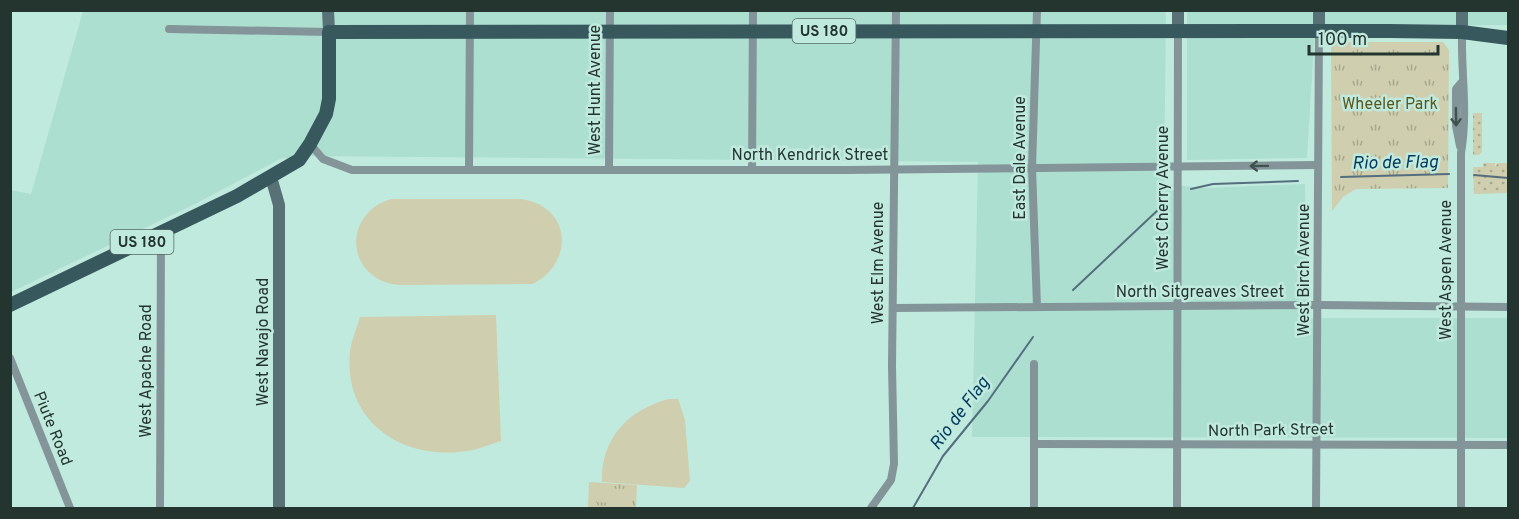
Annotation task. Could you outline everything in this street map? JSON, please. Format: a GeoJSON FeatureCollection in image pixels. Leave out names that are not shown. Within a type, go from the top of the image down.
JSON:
{"type":"FeatureCollection","features":[{"type":"Feature","properties":{"kind":"main road","name":"US 180"},"geometry":{"type":"LineString","coordinates":[[10,305],[161,233],[271,177],[299,160],[326,114],[329,99],[329,32],[1319,31],[1462,32],[1509,38]]}},
{"type":"Feature","properties":{"kind":"street"},"geometry":{"type":"LineString","coordinates":[[169,29],[329,32],[328,10]]}},
{"type":"Feature","properties":{"kind":"street"},"geometry":{"type":"LineString","coordinates":[[469,170],[470,10]]}},
{"type":"Feature","properties":{"kind":"street","name":"West Hunt Avenue"},"geometry":{"type":"LineString","coordinates":[[609,10],[609,170]]}},
{"type":"Feature","properties":{"kind":"street"},"geometry":{"type":"LineString","coordinates":[[752,170],[753,10]]}},
{"type":"Feature","properties":{"kind":"street","name":"West Elm Avenue"},"geometry":{"type":"LineString","coordinates":[[870,508],[891,480],[894,464],[893,169],[896,10]]}},
{"type":"Feature","properties":{"kind":"street","name":"East Dale Avenue"},"geometry":{"type":"LineString","coordinates":[[1036,10],[1032,168],[1036,306]]}},
{"type":"Feature","properties":{"kind":"street"},"geometry":{"type":"LineString","coordinates":[[1178,10],[1178,31]]}},
{"type":"Feature","properties":{"kind":"street"},"geometry":{"type":"LineString","coordinates":[[1319,10],[1319,31]]}},
{"type":"Feature","properties":{"kind":"street"},"geometry":{"type":"LineString","coordinates":[[1462,10],[1462,32]]}},
{"type":"Feature","properties":{"kind":"street","name":"West Cherry Avenue"},"geometry":{"type":"LineString","coordinates":[[1177,508],[1178,31]]}},
{"type":"Feature","properties":{"kind":"street","name":"West Birch Avenue"},"geometry":{"type":"LineString","coordinates":[[1316,508],[1319,31]]}},
{"type":"Feature","properties":{"kind":"street","name":"West Aspen Avenue"},"geometry":{"type":"LineString","coordinates":[[1461,508],[1461,153],[1456,126],[1456,89],[1461,83],[1462,32]]}},
{"type":"Feature","properties":{"kind":"street","name":"North Kendrick Street"},"geometry":{"type":"LineString","coordinates":[[310,144],[323,159],[352,170],[1176,168],[1318,165]]}},
{"type":"Feature","properties":{"kind":"street","name":"West Navajo Road"},"geometry":{"type":"LineString","coordinates":[[271,177],[279,205],[279,508]]}},
{"type":"Feature","properties":{"kind":"street","name":"West Apache Road"},"geometry":{"type":"LineString","coordinates":[[160,508],[161,233]]}},
{"type":"Feature","properties":{"kind":"street","name":"North Sitgreaves Street"},"geometry":{"type":"LineString","coordinates":[[893,308],[1319,305],[1509,307]]}},
{"type":"Feature","properties":{"kind":"street","name":"Piute Road"},"geometry":{"type":"LineString","coordinates":[[10,358],[70,508]]}},
{"type":"Feature","properties":{"kind":"street"},"geometry":{"type":"LineString","coordinates":[[1034,364],[1034,508]]}},
{"type":"Feature","properties":{"kind":"street","name":"North Park Street"},"geometry":{"type":"LineString","coordinates":[[1035,444],[1509,445]]}},
{"type":"Feature","properties":{"kind":"shaded area"},"geometry":{"type":"Polygon","coordinates":[[[1508,10],[1508,25],[1315,27],[1307,158],[1187,160],[1187,11],[1508,10]]]}},
{"type":"Feature","properties":{"kind":"shaded area"},"geometry":{"type":"Polygon","coordinates":[[[83,11],[1166,11],[1164,184],[1204,188],[1305,184],[1308,318],[1508,318],[1508,438],[972,437],[978,162],[301,156],[280,159],[195,204],[11,292],[11,190],[31,194],[83,11]]]}},
{"type":"Feature","properties":{"kind":"green space","name":"Wheeler Park"},"geometry":{"type":"Polygon","coordinates":[[[1333,42],[1443,42],[1449,50],[1448,188],[1356,189],[1343,197],[1332,211],[1331,44],[1333,42]]]}},
{"type":"Feature","properties":{"kind":"green space"},"geometry":{"type":"Polygon","coordinates":[[[1473,113],[1482,113],[1482,152],[1479,155],[1473,155],[1473,113]]]}},
{"type":"Feature","properties":{"kind":"green space"},"geometry":{"type":"Polygon","coordinates":[[[1483,163],[1495,163],[1495,167],[1498,163],[1508,163],[1508,193],[1474,194],[1473,167],[1483,167],[1483,163]]]}},
{"type":"Feature","properties":{"kind":"green space"},"geometry":{"type":"Polygon","coordinates":[[[391,199],[521,199],[538,204],[550,212],[558,223],[562,236],[561,249],[556,262],[547,274],[533,284],[399,285],[381,280],[368,272],[360,260],[356,246],[358,231],[364,218],[375,207],[391,199]]]}},
{"type":"Feature","properties":{"kind":"green space"},"geometry":{"type":"Polygon","coordinates":[[[496,315],[501,441],[466,451],[442,452],[420,449],[399,442],[381,431],[367,416],[356,398],[350,376],[350,352],[360,317],[496,315]]]}},
{"type":"Feature","properties":{"kind":"green space"},"geometry":{"type":"Polygon","coordinates":[[[669,399],[678,399],[685,420],[690,481],[684,488],[602,482],[606,452],[620,428],[641,410],[669,399]]]}},
{"type":"Feature","properties":{"kind":"green space"},"geometry":{"type":"Polygon","coordinates":[[[589,482],[637,485],[636,508],[588,508],[589,482]]]}},
{"type":"Feature","properties":{"kind":"green space"},"geometry":{"type":"Polygon","coordinates":[[[597,488],[628,489],[627,504],[597,502],[597,488]]]}},
{"type":"Feature","properties":{"kind":"waterway","name":"Rio de Flag"},"geometry":{"type":"LineString","coordinates":[[1341,177],[1449,174]]}},
{"type":"Feature","properties":{"kind":"waterway","name":"Rio de Flag"},"geometry":{"type":"LineString","coordinates":[[1474,175],[1508,178]]}},
{"type":"Feature","properties":{"kind":"waterway","name":"Rio de Flag"},"geometry":{"type":"LineString","coordinates":[[1191,189],[1213,184],[1298,181]]}},
{"type":"Feature","properties":{"kind":"waterway","name":"Rio de Flag"},"geometry":{"type":"LineString","coordinates":[[1073,290],[1159,209]]}},
{"type":"Feature","properties":{"kind":"waterway","name":"Rio de Flag"},"geometry":{"type":"LineString","coordinates":[[913,508],[943,456],[988,401],[1033,337]]}}]}
